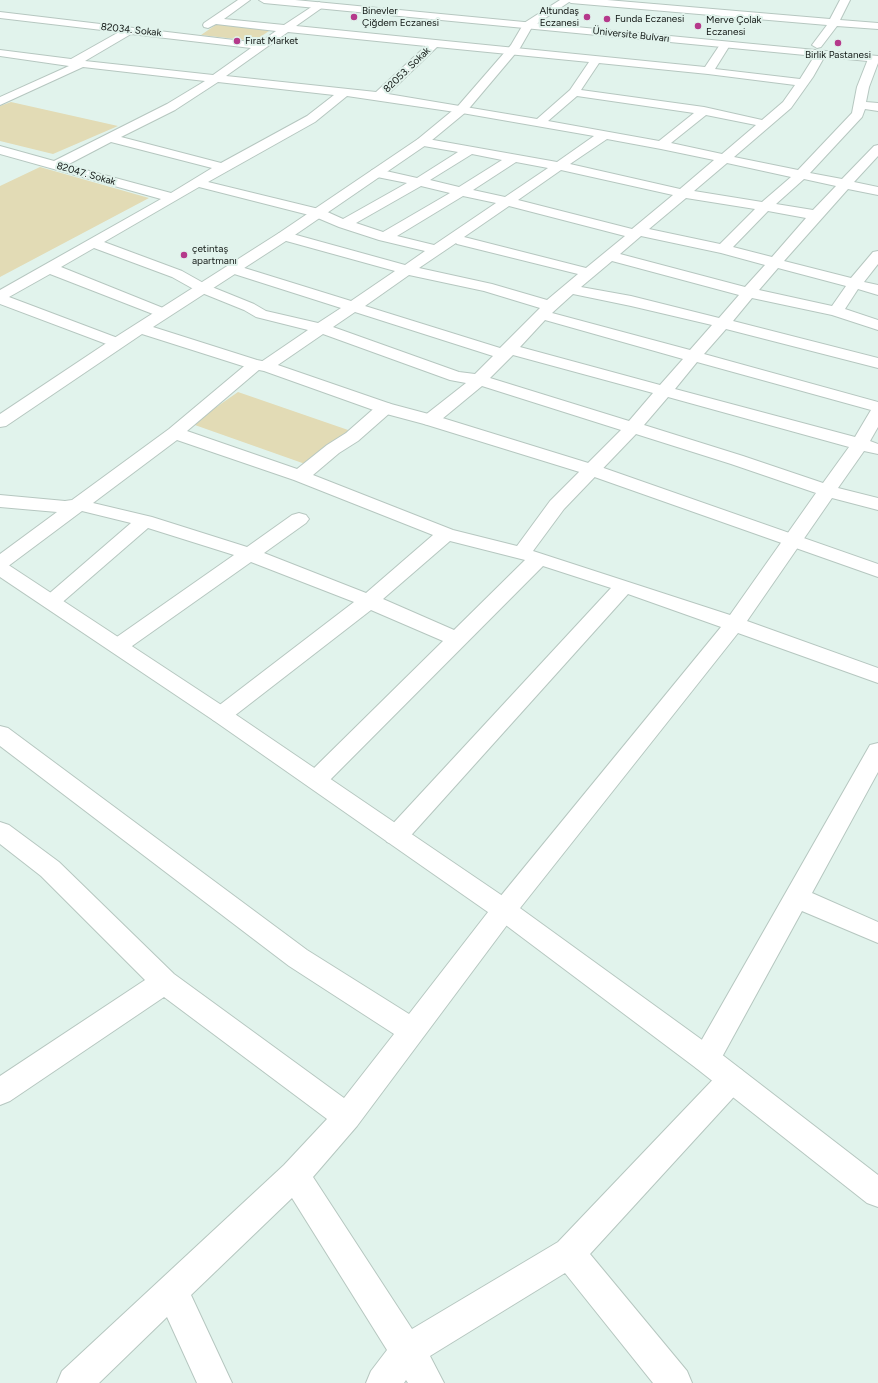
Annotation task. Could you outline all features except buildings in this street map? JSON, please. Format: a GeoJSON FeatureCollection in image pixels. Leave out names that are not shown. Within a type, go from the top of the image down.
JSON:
{"type":"FeatureCollection","features":[{"type":"Feature","properties":{"kind":"street"},"geometry":{"type":"LineString","coordinates":[[190,36],[246,0]]}},
{"type":"Feature","properties":{"kind":"street","name":"Üniversite Bulvarı"},"geometry":{"type":"LineString","coordinates":[[264,0],[532,22]]}},
{"type":"Feature","properties":{"kind":"street","name":"Üniversite Bulvarı"},"geometry":{"type":"LineString","coordinates":[[340,0],[532,22],[877,57]]}},
{"type":"Feature","properties":{"kind":"street"},"geometry":{"type":"LineString","coordinates":[[571,0],[878,26]]}},
{"type":"Feature","properties":{"kind":"street"},"geometry":{"type":"LineString","coordinates":[[707,11],[714,0]]}},
{"type":"Feature","properties":{"kind":"street"},"geometry":{"type":"LineString","coordinates":[[430,420],[479,380],[508,352],[546,311],[570,289],[787,105],[803,82],[845,0]]}},
{"type":"Feature","properties":{"kind":"street"},"geometry":{"type":"LineString","coordinates":[[0,422],[116,343],[284,236],[422,142],[462,109],[514,49],[532,22],[563,3]]}},
{"type":"Feature","properties":{"kind":"street"},"geometry":{"type":"LineString","coordinates":[[514,49],[551,24],[563,3]]}},
{"type":"Feature","properties":{"kind":"street"},"geometry":{"type":"LineString","coordinates":[[56,165],[171,107],[218,78],[319,5]]}},
{"type":"Feature","properties":{"kind":"street","name":"82034. Sokak"},"geometry":{"type":"LineString","coordinates":[[2,11],[130,30],[190,36],[261,46]]}},
{"type":"Feature","properties":{"kind":"street"},"geometry":{"type":"LineString","coordinates":[[213,21],[434,43],[514,49],[596,60],[803,82]]}},
{"type":"Feature","properties":{"kind":"street","name":"Üniversite Bulvarı"},"geometry":{"type":"LineString","coordinates":[[551,24],[724,45],[819,50]]}},
{"type":"Feature","properties":{"kind":"street"},"geometry":{"type":"LineString","coordinates":[[0,100],[78,63],[130,30]]}},
{"type":"Feature","properties":{"kind":"street","name":"82053. Sokak"},"geometry":{"type":"LineString","coordinates":[[379,96],[434,43]]}},
{"type":"Feature","properties":{"kind":"street"},"geometry":{"type":"LineString","coordinates":[[708,71],[724,45]]}},
{"type":"Feature","properties":{"kind":"street"},"geometry":{"type":"LineString","coordinates":[[1,54],[379,96],[462,109],[661,145],[878,191]]}},
{"type":"Feature","properties":{"kind":"street"},"geometry":{"type":"LineString","coordinates":[[723,249],[765,207],[802,174],[858,114],[863,87],[877,57]]}},
{"type":"Feature","properties":{"kind":"street"},"geometry":{"type":"LineString","coordinates":[[539,123],[574,92],[596,60]]}},
{"type":"Feature","properties":{"kind":"street"},"geometry":{"type":"LineString","coordinates":[[0,296],[173,198],[223,167],[311,119],[344,92]]}},
{"type":"Feature","properties":{"kind":"street"},"geometry":{"type":"LineString","coordinates":[[574,92],[704,111],[766,124]]}},
{"type":"Feature","properties":{"kind":"street"},"geometry":{"type":"LineString","coordinates":[[859,104],[878,107]]}},
{"type":"Feature","properties":{"kind":"street"},"geometry":{"type":"LineString","coordinates":[[661,145],[704,111]]}},
{"type":"Feature","properties":{"kind":"street"},"geometry":{"type":"LineString","coordinates":[[604,135],[435,249],[408,270],[322,329],[261,366],[79,505],[1,569],[221,715],[504,910],[706,1059],[878,1193]]}},
{"type":"Feature","properties":{"kind":"street"},"geometry":{"type":"LineString","coordinates":[[110,138],[223,167]]}},
{"type":"Feature","properties":{"kind":"street"},"geometry":{"type":"LineString","coordinates":[[422,142],[560,166],[682,193],[816,215]]}},
{"type":"Feature","properties":{"kind":"street"},"geometry":{"type":"LineString","coordinates":[[316,780],[457,639],[530,556],[558,506],[632,428],[693,355],[816,215],[878,149]]}},
{"type":"Feature","properties":{"kind":"street","name":"82047. Sokak"},"geometry":{"type":"LineString","coordinates":[[0,150],[173,198]]}},
{"type":"Feature","properties":{"kind":"street"},"geometry":{"type":"LineString","coordinates":[[344,224],[470,150]]}},
{"type":"Feature","properties":{"kind":"street"},"geometry":{"type":"LineString","coordinates":[[384,237],[515,158]]}},
{"type":"Feature","properties":{"kind":"street"},"geometry":{"type":"LineString","coordinates":[[377,173],[507,201],[636,232],[723,249],[878,290]]}},
{"type":"Feature","properties":{"kind":"street"},"geometry":{"type":"LineString","coordinates":[[198,183],[318,213],[344,224],[384,237],[435,249]]}},
{"type":"Feature","properties":{"kind":"street"},"geometry":{"type":"LineString","coordinates":[[284,236],[408,270],[487,287],[546,311],[693,355],[878,406]]}},
{"type":"Feature","properties":{"kind":"street"},"geometry":{"type":"LineString","coordinates":[[462,241],[590,273]]}},
{"type":"Feature","properties":{"kind":"street"},"geometry":{"type":"LineString","coordinates":[[93,243],[177,274],[202,288],[249,307],[261,314],[322,329],[456,376],[479,380],[737,460],[827,491],[878,504]]}},
{"type":"Feature","properties":{"kind":"street"},"geometry":{"type":"LineString","coordinates":[[836,311],[878,255]]}},
{"type":"Feature","properties":{"kind":"street"},"geometry":{"type":"LineString","coordinates":[[610,256],[749,292],[836,311],[878,325]]}},
{"type":"Feature","properties":{"kind":"street"},"geometry":{"type":"LineString","coordinates":[[49,268],[163,313]]}},
{"type":"Feature","properties":{"kind":"street"},"geometry":{"type":"LineString","coordinates":[[233,269],[508,352],[878,449]]}},
{"type":"Feature","properties":{"kind":"street"},"geometry":{"type":"LineString","coordinates":[[570,289],[624,301],[631,301],[878,363]]}},
{"type":"Feature","properties":{"kind":"street"},"geometry":{"type":"LineString","coordinates":[[0,300],[116,343]]}},
{"type":"Feature","properties":{"kind":"street"},"geometry":{"type":"LineString","coordinates":[[141,328],[261,366],[385,408],[430,420],[592,470],[681,500],[878,571]]}},
{"type":"Feature","properties":{"kind":"street"},"geometry":{"type":"LineString","coordinates":[[300,476],[333,449],[352,437],[385,408]]}},
{"type":"Feature","properties":{"kind":"street"},"geometry":{"type":"LineString","coordinates":[[74,1383],[295,1175],[347,1117],[504,910],[734,624],[860,444],[878,412]]}},
{"type":"Feature","properties":{"kind":"street"},"geometry":{"type":"LineString","coordinates":[[175,433],[300,476],[446,534],[530,556],[624,586],[878,676]]}},
{"type":"Feature","properties":{"kind":"street"},"geometry":{"type":"LineString","coordinates":[[0,501],[12,500],[65,507],[79,505],[145,521],[250,554],[368,601],[457,639]]}},
{"type":"Feature","properties":{"kind":"street"},"geometry":{"type":"LineString","coordinates":[[118,646],[299,519]]}},
{"type":"Feature","properties":{"kind":"street"},"geometry":{"type":"LineString","coordinates":[[51,602],[145,521]]}},
{"type":"Feature","properties":{"kind":"street"},"geometry":{"type":"LineString","coordinates":[[221,715],[368,601],[446,534]]}},
{"type":"Feature","properties":{"kind":"street"},"geometry":{"type":"LineString","coordinates":[[396,836],[624,586]]}},
{"type":"Feature","properties":{"kind":"street"},"geometry":{"type":"LineString","coordinates":[[0,734],[298,958],[412,1031]]}},
{"type":"Feature","properties":{"kind":"street"},"geometry":{"type":"LineString","coordinates":[[706,1059],[878,751]]}},
{"type":"Feature","properties":{"kind":"street"},"geometry":{"type":"LineString","coordinates":[[0,831],[50,869],[164,982],[347,1117]]}},
{"type":"Feature","properties":{"kind":"street"},"geometry":{"type":"LineString","coordinates":[[796,897],[878,933]]}},
{"type":"Feature","properties":{"kind":"street"},"geometry":{"type":"LineString","coordinates":[[0,1092],[164,982]]}},
{"type":"Feature","properties":{"kind":"street"},"geometry":{"type":"LineString","coordinates":[[382,1383],[406,1351],[569,1253],[732,1079]]}},
{"type":"Feature","properties":{"kind":"street"},"geometry":{"type":"LineString","coordinates":[[295,1175],[427,1383]]}},
{"type":"Feature","properties":{"kind":"street"},"geometry":{"type":"LineString","coordinates":[[569,1253],[675,1383]]}},
{"type":"Feature","properties":{"kind":"street"},"geometry":{"type":"LineString","coordinates":[[172,1291],[215,1383]]}},
{"type":"Feature","properties":{"kind":"shaded area"},"geometry":{"type":"Polygon","coordinates":[[[220,22],[272,29],[254,41],[201,35],[220,22]]]}},
{"type":"Feature","properties":{"kind":"shaded area"},"geometry":{"type":"Polygon","coordinates":[[[11,102],[118,126],[53,154],[0,141],[0,106],[11,102]]]}},
{"type":"Feature","properties":{"kind":"shaded area"},"geometry":{"type":"Polygon","coordinates":[[[40,167],[149,198],[0,277],[0,186],[40,167]]]}},
{"type":"Feature","properties":{"kind":"shaded area"},"geometry":{"type":"Polygon","coordinates":[[[238,392],[351,431],[308,465],[192,424],[238,392]]]}},
{"type":"Feature","properties":{"kind":"place","name":"Binevler Çiğdem Eczanesi"},"geometry":{"type":"Point","coordinates":[354,17]}},
{"type":"Feature","properties":{"kind":"place","name":"Altundaş Eczanesi"},"geometry":{"type":"Point","coordinates":[587,17]}},
{"type":"Feature","properties":{"kind":"place","name":"Funda Eczanesi"},"geometry":{"type":"Point","coordinates":[607,19]}},
{"type":"Feature","properties":{"kind":"place","name":"Merve Çolak Eczanesi"},"geometry":{"type":"Point","coordinates":[698,26]}},
{"type":"Feature","properties":{"kind":"place","name":"Fırat Market"},"geometry":{"type":"Point","coordinates":[237,41]}},
{"type":"Feature","properties":{"kind":"place","name":"Birlik Pastanesi"},"geometry":{"type":"Point","coordinates":[838,43]}},
{"type":"Feature","properties":{"kind":"place","name":"çetintaş apartmanı"},"geometry":{"type":"Point","coordinates":[184,255]}}]}
